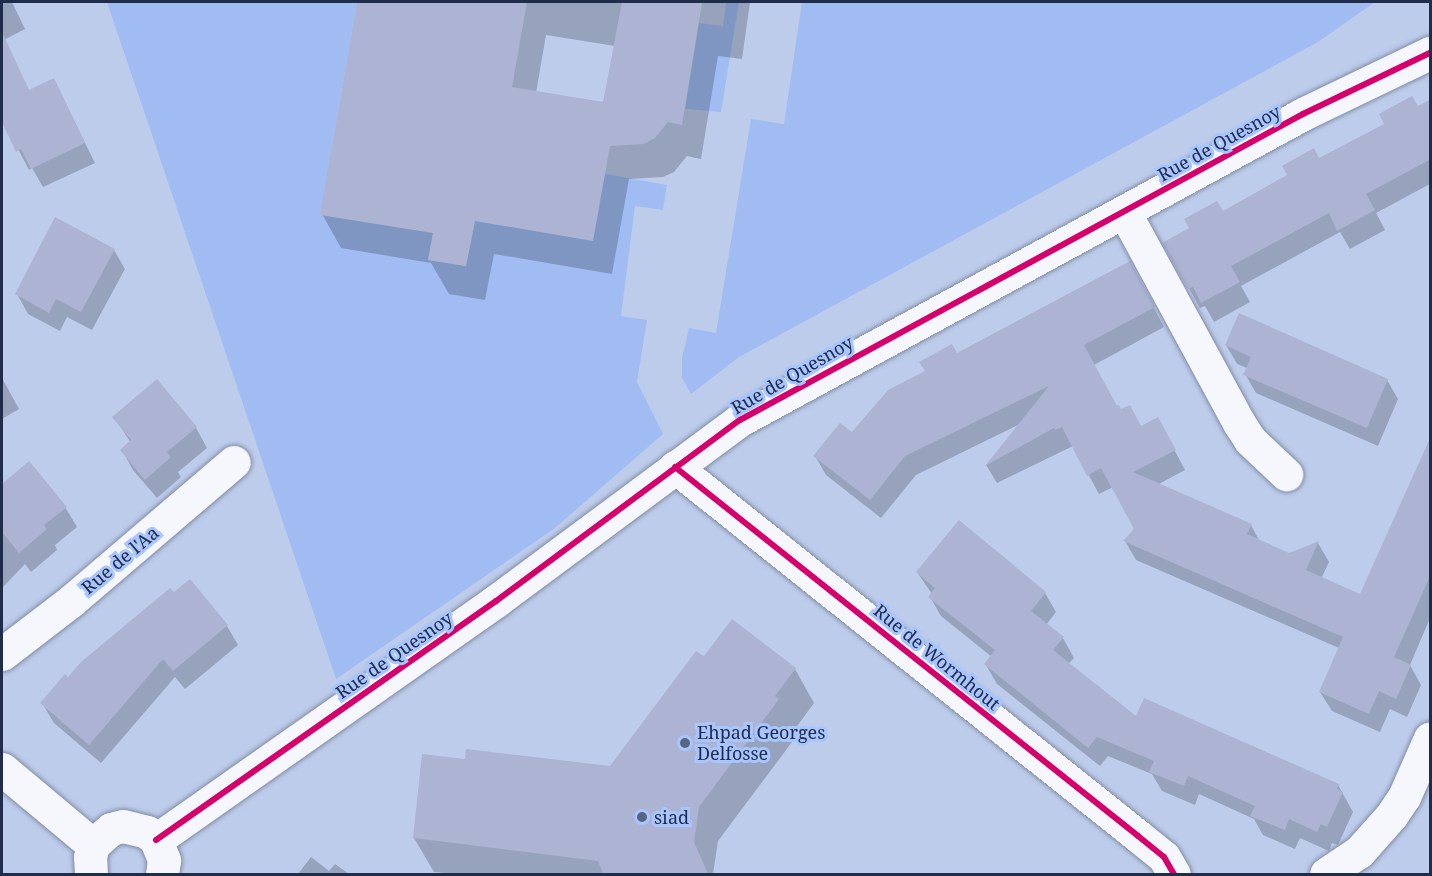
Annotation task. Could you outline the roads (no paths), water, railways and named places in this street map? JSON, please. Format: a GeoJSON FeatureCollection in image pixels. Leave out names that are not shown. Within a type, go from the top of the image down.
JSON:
{"type":"FeatureCollection","features":[{"type":"Feature","properties":{"kind":"street","name":"Rue de Quesnoy"},"geometry":{"type":"LineString","coordinates":[[156,840],[496,602],[740,420],[1066,242],[1125,213],[1303,114],[1431,53]]}},
{"type":"Feature","properties":{"kind":"street"},"geometry":{"type":"LineString","coordinates":[[1125,213],[1239,423],[1250,440],[1286,474]]}},
{"type":"Feature","properties":{"kind":"street","name":"Rue de l'Aa"},"geometry":{"type":"LineString","coordinates":[[2,654],[98,578],[234,462]]}},
{"type":"Feature","properties":{"kind":"street","name":"Rue de Wormhout"},"geometry":{"type":"LineString","coordinates":[[675,467],[1147,843],[1164,857],[1174,874]]}},
{"type":"Feature","properties":{"kind":"street"},"geometry":{"type":"LineString","coordinates":[[1326,874],[1345,862],[1417,802],[1431,738]]}},
{"type":"Feature","properties":{"kind":"street"},"geometry":{"type":"LineString","coordinates":[[2,769],[92,860],[111,829],[123,826],[147,832],[156,840],[164,860],[162,874]]}},
{"type":"Feature","properties":{"kind":"place","name":"Ehpad Georges Delfosse"},"geometry":{"type":"Point","coordinates":[685,743]}},
{"type":"Feature","properties":{"kind":"place","name":"siad"},"geometry":{"type":"Point","coordinates":[642,817]}}]}
